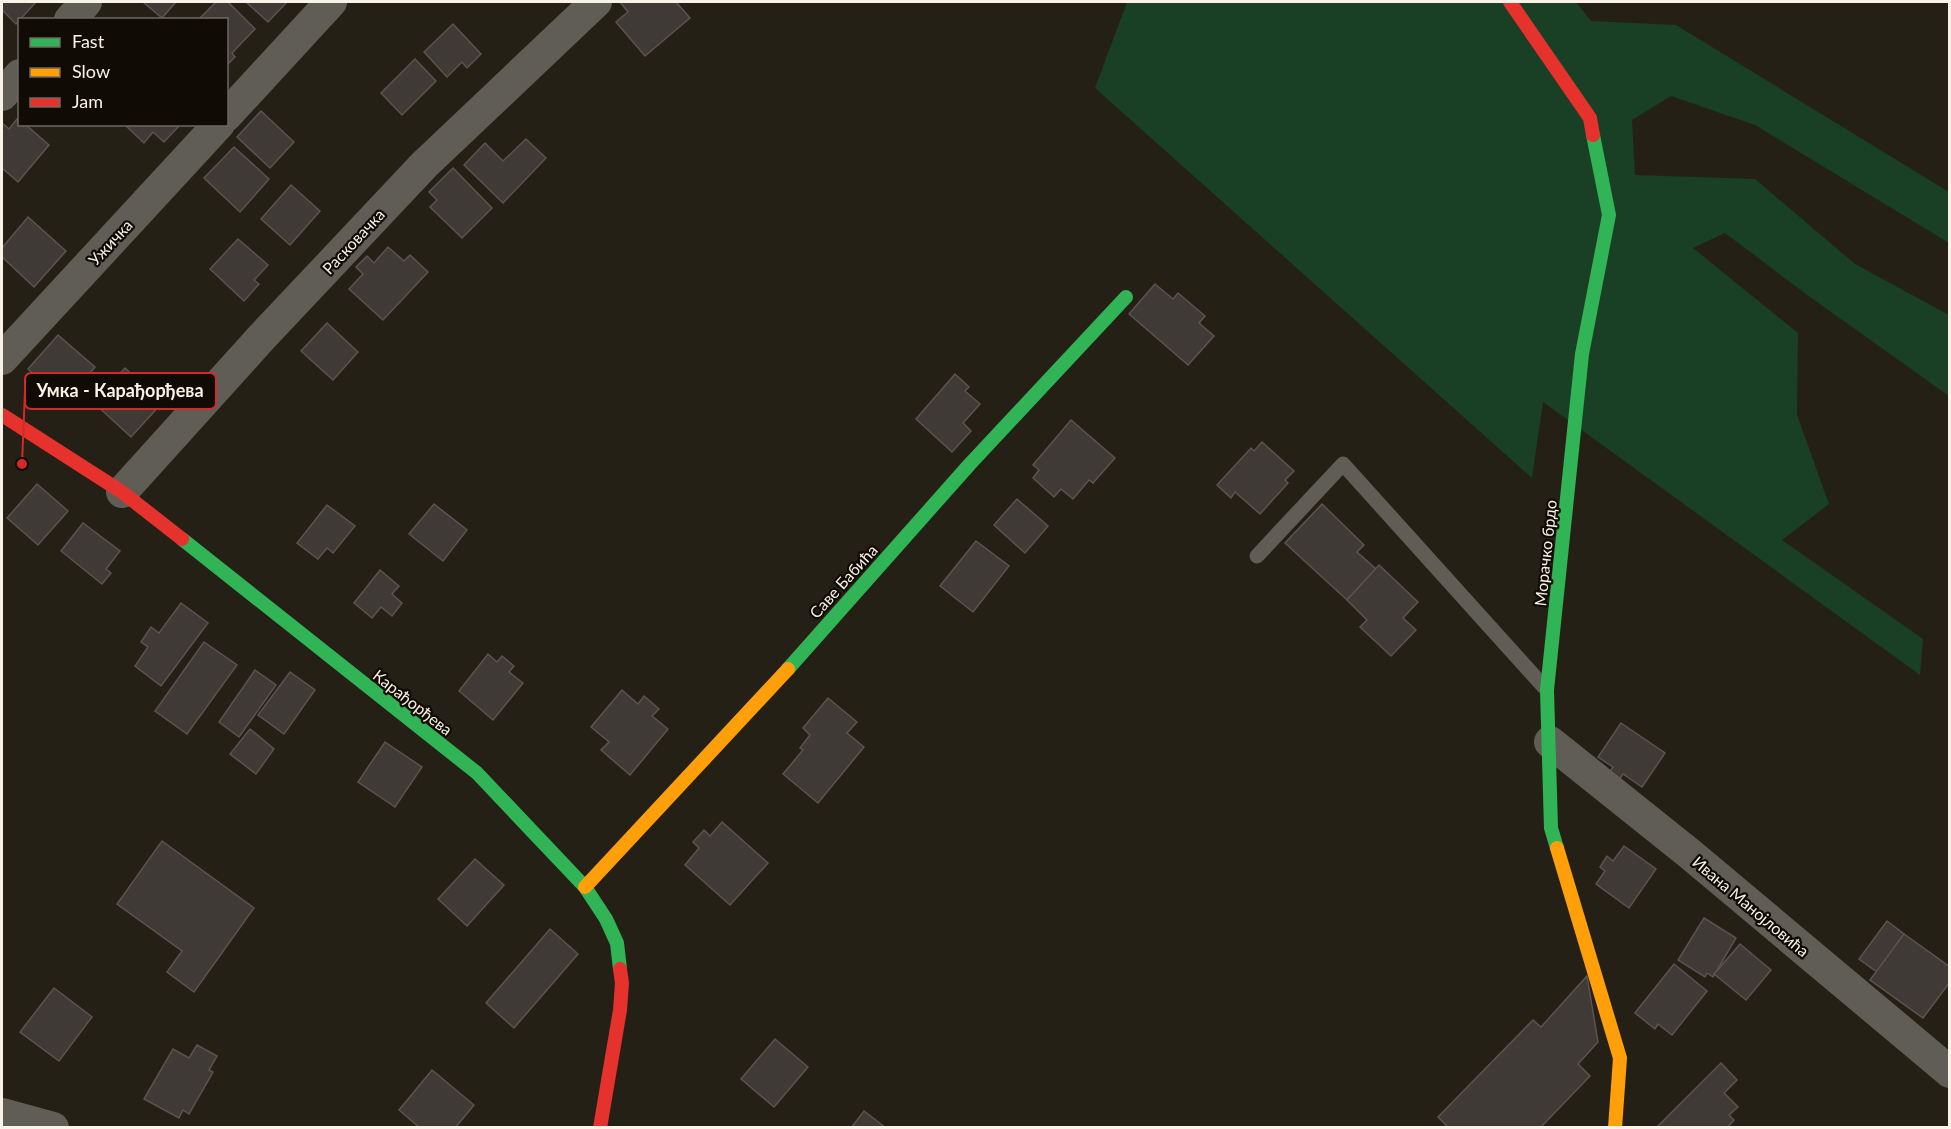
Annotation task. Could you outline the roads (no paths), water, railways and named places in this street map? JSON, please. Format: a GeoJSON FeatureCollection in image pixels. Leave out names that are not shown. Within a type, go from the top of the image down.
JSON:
{"type":"FeatureCollection","features":[{"type":"Feature","properties":{"kind":"street"},"geometry":{"type":"LineString","coordinates":[[72,18],[86,2]]}},
{"type":"Feature","properties":{"kind":"street"},"geometry":{"type":"LineString","coordinates":[[228,114],[331,2]]}},
{"type":"Feature","properties":{"kind":"street","name":"Расковачка"},"geometry":{"type":"LineString","coordinates":[[122,492],[261,338],[424,165],[596,2]]}},
{"type":"Feature","properties":{"kind":"street","name":"Морачко брдо"},"geometry":{"type":"LineString","coordinates":[[1510,2],[1590,118],[1609,215],[1582,354],[1547,690],[1551,828],[1620,1058],[1615,1128]]}},
{"type":"Feature","properties":{"kind":"street"},"geometry":{"type":"LineString","coordinates":[[2,95],[18,77]]}},
{"type":"Feature","properties":{"kind":"street","name":"Ужичка"},"geometry":{"type":"LineString","coordinates":[[2,359],[217,126]]}},
{"type":"Feature","properties":{"kind":"street","name":"Саве Бабића"},"geometry":{"type":"LineString","coordinates":[[585,887],[778,680],[969,465],[1126,297]]}},
{"type":"Feature","properties":{"kind":"street","name":"Карађорђева"},"geometry":{"type":"LineString","coordinates":[[2,415],[122,492],[477,773],[585,887],[606,919],[617,943],[622,983],[620,1011],[600,1128]]}},
{"type":"Feature","properties":{"kind":"street","name":"Ивана Манојловића"},"geometry":{"type":"LineString","coordinates":[[1550,742],[1690,854],[1950,1072]]}},
{"type":"Feature","properties":{"kind":"street"},"geometry":{"type":"LineString","coordinates":[[2,1114],[53,1128]]}},
{"type":"Feature","properties":{"kind":"lane"},"geometry":{"type":"LineString","coordinates":[[1257,556],[1344,464],[1547,690]]}},
{"type":"Feature","properties":{"kind":"place","name":"Умка - Карађорђева"},"geometry":{"type":"Point","coordinates":[22,464]}}]}
